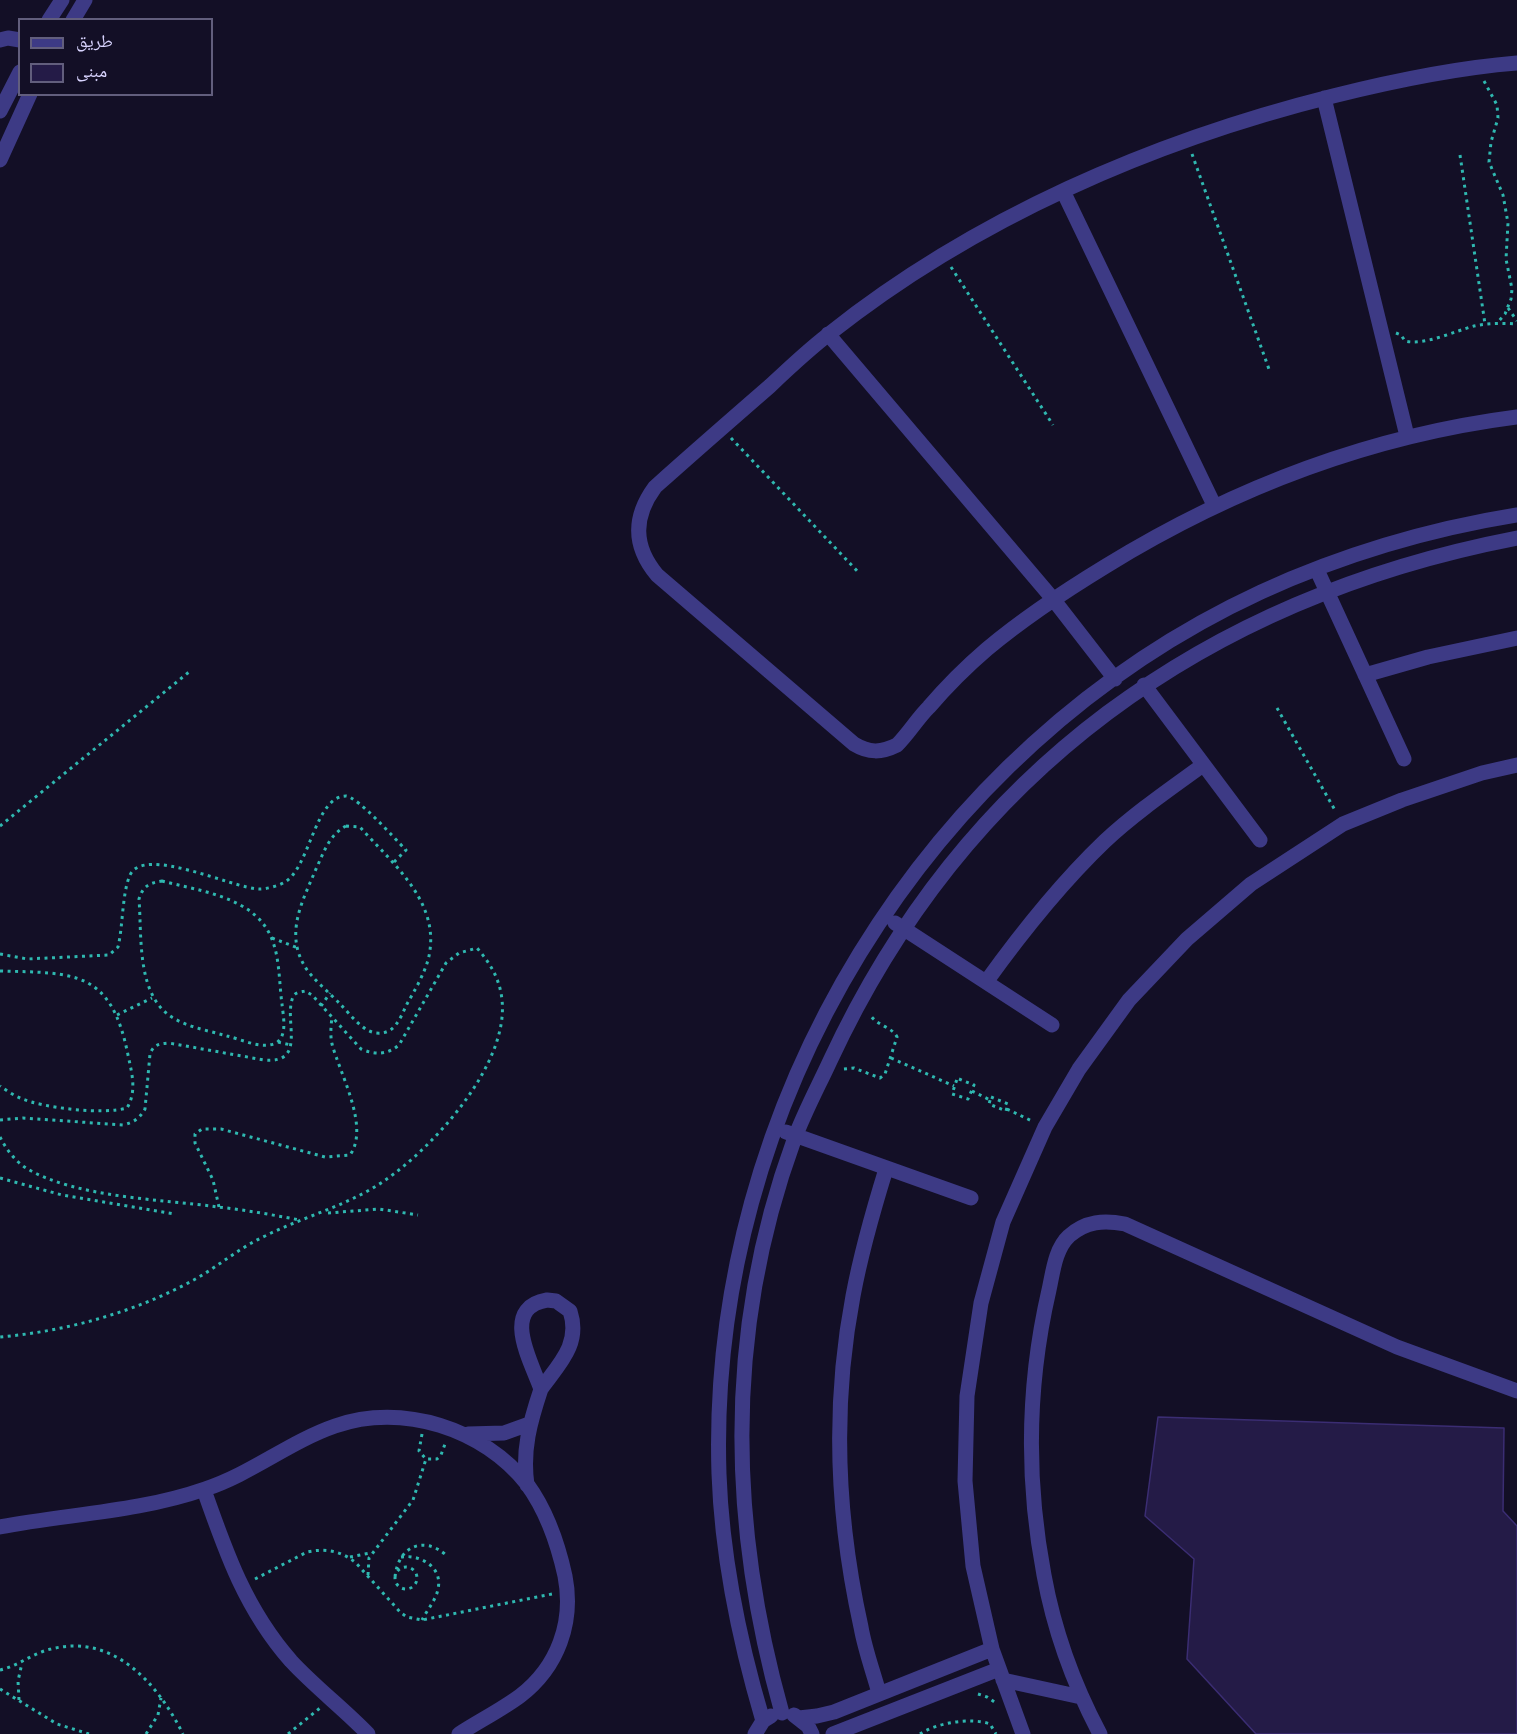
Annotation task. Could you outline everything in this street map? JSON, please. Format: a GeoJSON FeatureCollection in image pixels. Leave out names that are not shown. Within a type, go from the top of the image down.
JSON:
{"type":"FeatureCollection","features":[{"type":"Feature","properties":{"kind":"street"},"geometry":{"type":"LineString","coordinates":[[50,18],[62,0]]}},
{"type":"Feature","properties":{"kind":"street"},"geometry":{"type":"LineString","coordinates":[[74,18],[85,0]]}},
{"type":"Feature","properties":{"kind":"street"},"geometry":{"type":"LineString","coordinates":[[0,40],[8,38],[18,40]]}},
{"type":"Feature","properties":{"kind":"street"},"geometry":{"type":"LineString","coordinates":[[1517,63],[1472,68],[1393,82],[1277,110],[1186,139],[1134,159],[1022,211],[904,280],[828,334],[655,487],[647,498],[639,524],[642,552],[648,565],[657,575],[854,744],[864,750],[875,752],[897,745],[964,670],[1011,630],[1053,599],[1134,549],[1214,505],[1293,472],[1407,436],[1517,417]]}},
{"type":"Feature","properties":{"kind":"street"},"geometry":{"type":"LineString","coordinates":[[0,111],[18,76]]}},
{"type":"Feature","properties":{"kind":"street"},"geometry":{"type":"LineString","coordinates":[[0,160],[29,96]]}},
{"type":"Feature","properties":{"kind":"street"},"geometry":{"type":"LineString","coordinates":[[1324,98],[1407,436]]}},
{"type":"Feature","properties":{"kind":"street"},"geometry":{"type":"LineString","coordinates":[[1063,191],[1214,505]]}},
{"type":"Feature","properties":{"kind":"street"},"geometry":{"type":"LineString","coordinates":[[828,334],[1053,599],[1115,678]]}},
{"type":"Feature","properties":{"kind":"street"},"geometry":{"type":"LineString","coordinates":[[757,1729],[728,1574],[720,1484],[719,1424],[722,1374],[735,1274],[746,1225],[775,1128],[797,1072],[852,966],[923,862],[989,787],[1037,741],[1115,678],[1162,646],[1263,591],[1364,552],[1462,525],[1517,515]]}},
{"type":"Feature","properties":{"kind":"street"},"geometry":{"type":"LineString","coordinates":[[782,1713],[767,1657],[750,1570],[742,1482],[742,1424],[747,1345],[757,1278],[770,1220],[795,1136],[844,1030],[872,979],[904,929],[967,844],[1021,786],[1080,733],[1144,685],[1233,633],[1327,591],[1420,559],[1517,538]]}},
{"type":"Feature","properties":{"kind":"street"},"geometry":{"type":"LineString","coordinates":[[1317,570],[1404,759]]}},
{"type":"Feature","properties":{"kind":"street"},"geometry":{"type":"LineString","coordinates":[[1365,675],[1428,657],[1517,638]]}},
{"type":"Feature","properties":{"kind":"street"},"geometry":{"type":"LineString","coordinates":[[1144,685],[1260,840]]}},
{"type":"Feature","properties":{"kind":"street"},"geometry":{"type":"LineString","coordinates":[[986,982],[1022,932],[1062,884],[1098,848],[1153,801],[1203,765]]}},
{"type":"Feature","properties":{"kind":"street"},"geometry":{"type":"LineString","coordinates":[[1023,1734],[992,1649],[972,1555],[965,1481],[967,1396],[981,1304],[1003,1222],[1045,1127],[1078,1069],[1129,1000],[1187,939],[1251,884],[1343,824],[1402,800],[1517,765]]}},
{"type":"Feature","properties":{"kind":"street"},"geometry":{"type":"LineString","coordinates":[[885,917],[1052,1025]]}},
{"type":"Feature","properties":{"kind":"street"},"geometry":{"type":"LineString","coordinates":[[775,1128],[971,1198]]}},
{"type":"Feature","properties":{"kind":"street"},"geometry":{"type":"LineString","coordinates":[[879,1693],[861,1629],[849,1563],[842,1497],[840,1430],[843,1364],[852,1298],[867,1232],[886,1168]]}},
{"type":"Feature","properties":{"kind":"street"},"geometry":{"type":"LineString","coordinates":[[1100,1734],[1081,1697],[1061,1639],[1044,1578],[1034,1515],[1030,1452],[1032,1388],[1040,1325],[1059,1249],[1068,1237],[1080,1228],[1095,1222],[1110,1221],[1125,1224],[1397,1347],[1515,1388]]}},
{"type":"Feature","properties":{"kind":"street"},"geometry":{"type":"LineString","coordinates":[[527,1485],[525,1448],[529,1424],[541,1389],[569,1348],[574,1330],[570,1311],[556,1301],[547,1299],[531,1305],[524,1313],[521,1322],[524,1341],[541,1389]]}},
{"type":"Feature","properties":{"kind":"street"},"geometry":{"type":"LineString","coordinates":[[0,1527],[138,1506],[204,1490],[232,1479],[310,1436],[337,1425],[396,1417],[425,1421],[457,1431],[491,1435],[529,1424]]}},
{"type":"Feature","properties":{"kind":"street"},"geometry":{"type":"LineString","coordinates":[[457,1431],[502,1459],[527,1485],[543,1511],[555,1540],[568,1590],[568,1614],[563,1637],[553,1660],[520,1696],[459,1734]]}},
{"type":"Feature","properties":{"kind":"street"},"geometry":{"type":"LineString","coordinates":[[204,1490],[240,1587],[273,1638],[291,1660],[368,1734]]}},
{"type":"Feature","properties":{"kind":"street"},"geometry":{"type":"LineString","coordinates":[[757,1729],[772,1715],[782,1713],[799,1718],[826,1715],[992,1649]]}},
{"type":"Feature","properties":{"kind":"street"},"geometry":{"type":"LineString","coordinates":[[832,1734],[1001,1675],[1081,1697]]}},
{"type":"Feature","properties":{"kind":"street"},"geometry":{"type":"LineString","coordinates":[[799,1718],[808,1726],[812,1734]]}},
{"type":"Feature","properties":{"kind":"path"},"geometry":{"type":"LineString","coordinates":[[1472,68],[1491,92],[1497,105],[1498,118],[1489,152],[1490,162],[1503,195],[1508,223],[1506,259],[1512,289],[1508,308],[1497,323]]}},
{"type":"Feature","properties":{"kind":"path"},"geometry":{"type":"LineString","coordinates":[[1186,139],[1270,372]]}},
{"type":"Feature","properties":{"kind":"path"},"geometry":{"type":"LineString","coordinates":[[1460,155],[1485,324]]}},
{"type":"Feature","properties":{"kind":"path"},"geometry":{"type":"LineString","coordinates":[[944,256],[1053,425]]}},
{"type":"Feature","properties":{"kind":"path"},"geometry":{"type":"LineString","coordinates":[[1508,308],[1517,323]]}},
{"type":"Feature","properties":{"kind":"path"},"geometry":{"type":"LineString","coordinates":[[1382,336],[1398,333],[1405,341],[1412,342],[1485,324],[1517,323]]}},
{"type":"Feature","properties":{"kind":"path"},"geometry":{"type":"LineString","coordinates":[[722,428],[860,574]]}},
{"type":"Feature","properties":{"kind":"path"},"geometry":{"type":"LineString","coordinates":[[0,826],[189,672]]}},
{"type":"Feature","properties":{"kind":"path"},"geometry":{"type":"LineString","coordinates":[[1276,708],[1343,824]]}},
{"type":"Feature","properties":{"kind":"path"},"geometry":{"type":"LineString","coordinates":[[0,954],[27,959],[109,955],[118,947],[130,873],[138,866],[149,863],[171,866],[247,888],[261,889],[286,882],[296,872],[325,810],[334,799],[344,796],[353,797],[406,850],[392,864]]}},
{"type":"Feature","properties":{"kind":"path"},"geometry":{"type":"LineString","coordinates":[[346,826],[360,827],[392,864],[413,888],[424,906],[431,927],[430,952],[419,982],[396,1027],[384,1033],[374,1033],[361,1026],[304,966],[298,948],[297,914],[328,844],[336,832],[346,826]]}},
{"type":"Feature","properties":{"kind":"path"},"geometry":{"type":"LineString","coordinates":[[277,1042],[282,1036],[284,1022],[276,957],[272,938],[263,922],[240,905],[162,881],[150,883],[142,889],[139,899],[145,977],[152,998],[164,1012],[189,1025],[256,1044],[268,1045],[277,1042],[291,1045]]}},
{"type":"Feature","properties":{"kind":"path"},"geometry":{"type":"LineString","coordinates":[[272,938],[298,948]]}},
{"type":"Feature","properties":{"kind":"path"},"geometry":{"type":"LineString","coordinates":[[0,1120],[23,1118],[123,1125],[133,1122],[145,1109],[150,1054],[153,1047],[159,1044],[169,1043],[274,1061],[282,1059],[288,1053],[291,1045],[293,996],[297,993],[305,991],[361,1048],[370,1053],[381,1054],[392,1051],[399,1045],[446,963],[459,953],[477,948],[488,960],[498,980],[502,1001],[501,1022],[494,1047],[471,1093],[422,1150],[391,1176],[342,1205],[261,1238],[201,1276],[140,1304],[78,1324],[0,1337]]}},
{"type":"Feature","properties":{"kind":"path"},"geometry":{"type":"LineString","coordinates":[[0,971],[45,972],[77,977],[92,983],[117,1015],[133,1080],[133,1098],[127,1108],[114,1112],[98,1111],[38,1104],[20,1098],[0,1086]]}},
{"type":"Feature","properties":{"kind":"path"},"geometry":{"type":"LineString","coordinates":[[321,1006],[330,993]]}},
{"type":"Feature","properties":{"kind":"path"},"geometry":{"type":"LineString","coordinates":[[117,1015],[152,998]]}},
{"type":"Feature","properties":{"kind":"path"},"geometry":{"type":"LineString","coordinates":[[840,1074],[845,1068],[850,1067],[880,1078],[885,1074],[897,1040],[896,1034],[871,1018],[870,1010]]}},
{"type":"Feature","properties":{"kind":"path"},"geometry":{"type":"LineString","coordinates":[[219,1207],[213,1180],[195,1143],[195,1134],[202,1129],[221,1129],[325,1157],[350,1155],[356,1146],[356,1124],[350,1097],[330,1030],[332,1017]]}},
{"type":"Feature","properties":{"kind":"path"},"geometry":{"type":"LineString","coordinates":[[891,1058],[954,1086]]}},
{"type":"Feature","properties":{"kind":"path"},"geometry":{"type":"LineString","coordinates":[[959,1079],[974,1085],[969,1099],[966,1100],[952,1094],[954,1086],[959,1079]]}},
{"type":"Feature","properties":{"kind":"path"},"geometry":{"type":"LineString","coordinates":[[972,1091],[990,1100]]}},
{"type":"Feature","properties":{"kind":"path"},"geometry":{"type":"LineString","coordinates":[[990,1100],[993,1097],[1008,1104],[1007,1109]]}},
{"type":"Feature","properties":{"kind":"path"},"geometry":{"type":"LineString","coordinates":[[990,1100],[989,1104],[1005,1112],[1007,1109]]}},
{"type":"Feature","properties":{"kind":"path"},"geometry":{"type":"LineString","coordinates":[[1007,1109],[1045,1127]]}},
{"type":"Feature","properties":{"kind":"path"},"geometry":{"type":"LineString","coordinates":[[0,1137],[5,1148],[26,1168],[63,1184],[123,1196],[219,1207],[302,1220]]}},
{"type":"Feature","properties":{"kind":"path"},"geometry":{"type":"LineString","coordinates":[[0,1178],[71,1197],[174,1214]]}},
{"type":"Feature","properties":{"kind":"path"},"geometry":{"type":"LineString","coordinates":[[320,1214],[379,1209],[418,1215]]}},
{"type":"Feature","properties":{"kind":"path"},"geometry":{"type":"LineString","coordinates":[[425,1421],[419,1451],[426,1459],[437,1459],[457,1431]]}},
{"type":"Feature","properties":{"kind":"path"},"geometry":{"type":"LineString","coordinates":[[369,1576],[367,1564],[372,1552],[403,1515],[412,1500],[426,1459]]}},
{"type":"Feature","properties":{"kind":"path"},"geometry":{"type":"LineString","coordinates":[[395,1576],[397,1571],[409,1568],[417,1577],[416,1583],[411,1588],[405,1589],[400,1588],[396,1583],[395,1576],[396,1566],[408,1549],[418,1545],[428,1545],[446,1555]]}},
{"type":"Feature","properties":{"kind":"path"},"geometry":{"type":"LineString","coordinates":[[240,1587],[307,1552],[324,1550],[349,1557],[372,1552]]}},
{"type":"Feature","properties":{"kind":"path"},"geometry":{"type":"LineString","coordinates":[[349,1557],[401,1613],[422,1620],[568,1590]]}},
{"type":"Feature","properties":{"kind":"path"},"geometry":{"type":"LineString","coordinates":[[401,1557],[420,1558],[431,1565],[437,1576],[437,1593],[422,1620]]}},
{"type":"Feature","properties":{"kind":"path"},"geometry":{"type":"LineString","coordinates":[[0,1670],[22,1663],[49,1649],[66,1646],[98,1649],[128,1664],[141,1675],[162,1696],[183,1734]]}},
{"type":"Feature","properties":{"kind":"path"},"geometry":{"type":"LineString","coordinates":[[19,1700],[18,1681],[22,1663]]}},
{"type":"Feature","properties":{"kind":"path"},"geometry":{"type":"LineString","coordinates":[[0,1689],[57,1724],[89,1734]]}},
{"type":"Feature","properties":{"kind":"path"},"geometry":{"type":"LineString","coordinates":[[975,1694],[992,1700],[1002,1712],[1014,1709]]}},
{"type":"Feature","properties":{"kind":"path"},"geometry":{"type":"LineString","coordinates":[[146,1734],[158,1715],[162,1696]]}},
{"type":"Feature","properties":{"kind":"path"},"geometry":{"type":"LineString","coordinates":[[288,1734],[331,1699]]}},
{"type":"Feature","properties":{"kind":"path"},"geometry":{"type":"LineString","coordinates":[[920,1734],[930,1727],[941,1724],[981,1722],[990,1724],[996,1734]]}},
{"type":"Feature","properties":{"kind":"building"},"geometry":{"type":"Polygon","coordinates":[[[1158,1417],[1504,1428],[1503,1511],[1517,1526],[1517,1734],[1256,1734],[1187,1659],[1194,1559],[1145,1516],[1158,1417]]]}}]}
